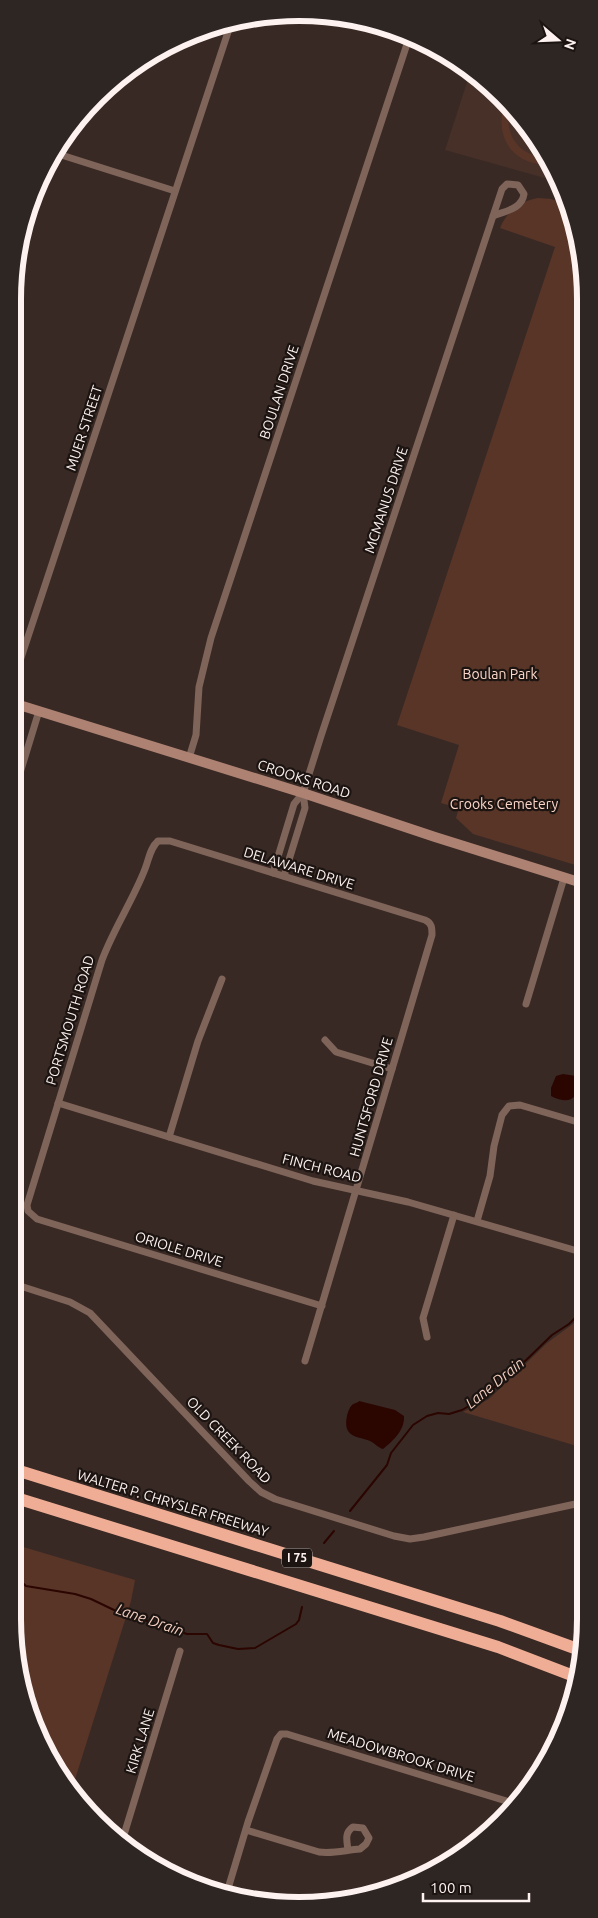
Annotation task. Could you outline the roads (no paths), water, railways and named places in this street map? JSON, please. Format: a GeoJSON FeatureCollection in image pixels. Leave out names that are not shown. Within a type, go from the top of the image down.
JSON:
{"type":"FeatureCollection","features":[{"type":"Feature","properties":{"kind":"highway","name":"WALTER P. CHRYSLER FREEWAY"},"geometry":{"type":"LineString","coordinates":[[21,1471],[500,1621],[575,1648]]}},
{"type":"Feature","properties":{"kind":"highway","name":"I 75"},"geometry":{"type":"LineString","coordinates":[[21,1499],[498,1647],[571,1675]]}},
{"type":"Feature","properties":{"kind":"main road","name":"CROOKS ROAD"},"geometry":{"type":"LineString","coordinates":[[21,706],[303,793],[577,882]]}},
{"type":"Feature","properties":{"kind":"street","name":"MUER STREET"},"geometry":{"type":"LineString","coordinates":[[21,658],[228,31]]}},
{"type":"Feature","properties":{"kind":"street","name":"BOULAN DRIVE"},"geometry":{"type":"LineString","coordinates":[[189,758],[196,734],[199,688],[210,638],[407,43]]}},
{"type":"Feature","properties":{"kind":"street"},"geometry":{"type":"LineString","coordinates":[[61,155],[175,190]]}},
{"type":"Feature","properties":{"kind":"street","name":"MCMANUS DRIVE"},"geometry":{"type":"LineString","coordinates":[[303,793],[493,216],[502,189],[507,184],[518,185],[524,194],[522,202],[510,210],[493,216]]}},
{"type":"Feature","properties":{"kind":"street"},"geometry":{"type":"LineString","coordinates":[[21,770],[39,711]]}},
{"type":"Feature","properties":{"kind":"street"},"geometry":{"type":"LineString","coordinates":[[273,873],[294,804],[303,793]]}},
{"type":"Feature","properties":{"kind":"street"},"geometry":{"type":"LineString","coordinates":[[284,876],[305,808],[303,793]]}},
{"type":"Feature","properties":{"kind":"street","name":"DELAWARE DRIVE"},"geometry":{"type":"LineString","coordinates":[[158,841],[166,840],[284,876],[425,920],[431,925]]}},
{"type":"Feature","properties":{"kind":"street","name":"PORTSMOUTH ROAD"},"geometry":{"type":"LineString","coordinates":[[29,1213],[27,1205],[102,960],[114,932],[136,892],[152,848],[158,841]]}},
{"type":"Feature","properties":{"kind":"street"},"geometry":{"type":"LineString","coordinates":[[526,1004],[564,878]]}},
{"type":"Feature","properties":{"kind":"street","name":"HUNTSFORD DRIVE"},"geometry":{"type":"LineString","coordinates":[[305,1361],[432,935],[431,925]]}},
{"type":"Feature","properties":{"kind":"street"},"geometry":{"type":"LineString","coordinates":[[169,1137],[198,1041],[222,979]]}},
{"type":"Feature","properties":{"kind":"street"},"geometry":{"type":"LineString","coordinates":[[325,1040],[336,1052],[392,1069]]}},
{"type":"Feature","properties":{"kind":"street","name":"FINCH ROAD"},"geometry":{"type":"LineString","coordinates":[[58,1103],[313,1181],[357,1190],[477,1221],[577,1251]]}},
{"type":"Feature","properties":{"kind":"street"},"geometry":{"type":"LineString","coordinates":[[477,1221],[490,1176],[492,1153],[502,1115],[509,1106],[520,1105],[577,1122]]}},
{"type":"Feature","properties":{"kind":"street","name":"ORIOLE DRIVE"},"geometry":{"type":"LineString","coordinates":[[29,1213],[37,1218],[322,1306]]}},
{"type":"Feature","properties":{"kind":"street"},"geometry":{"type":"LineString","coordinates":[[427,1337],[423,1318],[454,1215]]}},
{"type":"Feature","properties":{"kind":"street","name":"OLD CREEK ROAD"},"geometry":{"type":"LineString","coordinates":[[21,1286],[70,1302],[90,1313],[249,1481],[261,1492],[275,1499],[394,1536],[410,1539],[577,1505]]}},
{"type":"Feature","properties":{"kind":"street","name":"KIRK LANE"},"geometry":{"type":"LineString","coordinates":[[124,1834],[180,1651]]}},
{"type":"Feature","properties":{"kind":"street","name":"MEADOWBROOK DRIVE"},"geometry":{"type":"LineString","coordinates":[[246,1830],[275,1744],[281,1734],[287,1734],[508,1802]]}},
{"type":"Feature","properties":{"kind":"street"},"geometry":{"type":"LineString","coordinates":[[228,1887],[246,1830],[319,1852],[329,1853],[348,1850]]}},
{"type":"Feature","properties":{"kind":"waterway","name":"Lane Drain"},"geometry":{"type":"LineString","coordinates":[[350,1511],[387,1465],[391,1453],[413,1425],[427,1416],[438,1413],[449,1414],[462,1410],[474,1403],[518,1368],[552,1335],[569,1324],[577,1316]]}},
{"type":"Feature","properties":{"kind":"waterway","name":"Lane Drain"},"geometry":{"type":"LineString","coordinates":[[324,1543],[334,1531]]}},
{"type":"Feature","properties":{"kind":"waterway","name":"Lane Drain"},"geometry":{"type":"LineString","coordinates":[[21,1581],[26,1586],[75,1594],[91,1599],[114,1610],[187,1634],[207,1634],[213,1643],[238,1649],[255,1648],[296,1624],[302,1607]]}},
{"type":"Feature","properties":{"kind":"park label","name":"Boulan Park"},"geometry":{"type":"Point","coordinates":[500,674]}},
{"type":"Feature","properties":{"kind":"park label","name":"Crooks Cemetery"},"geometry":{"type":"Point","coordinates":[504,804]}}]}
